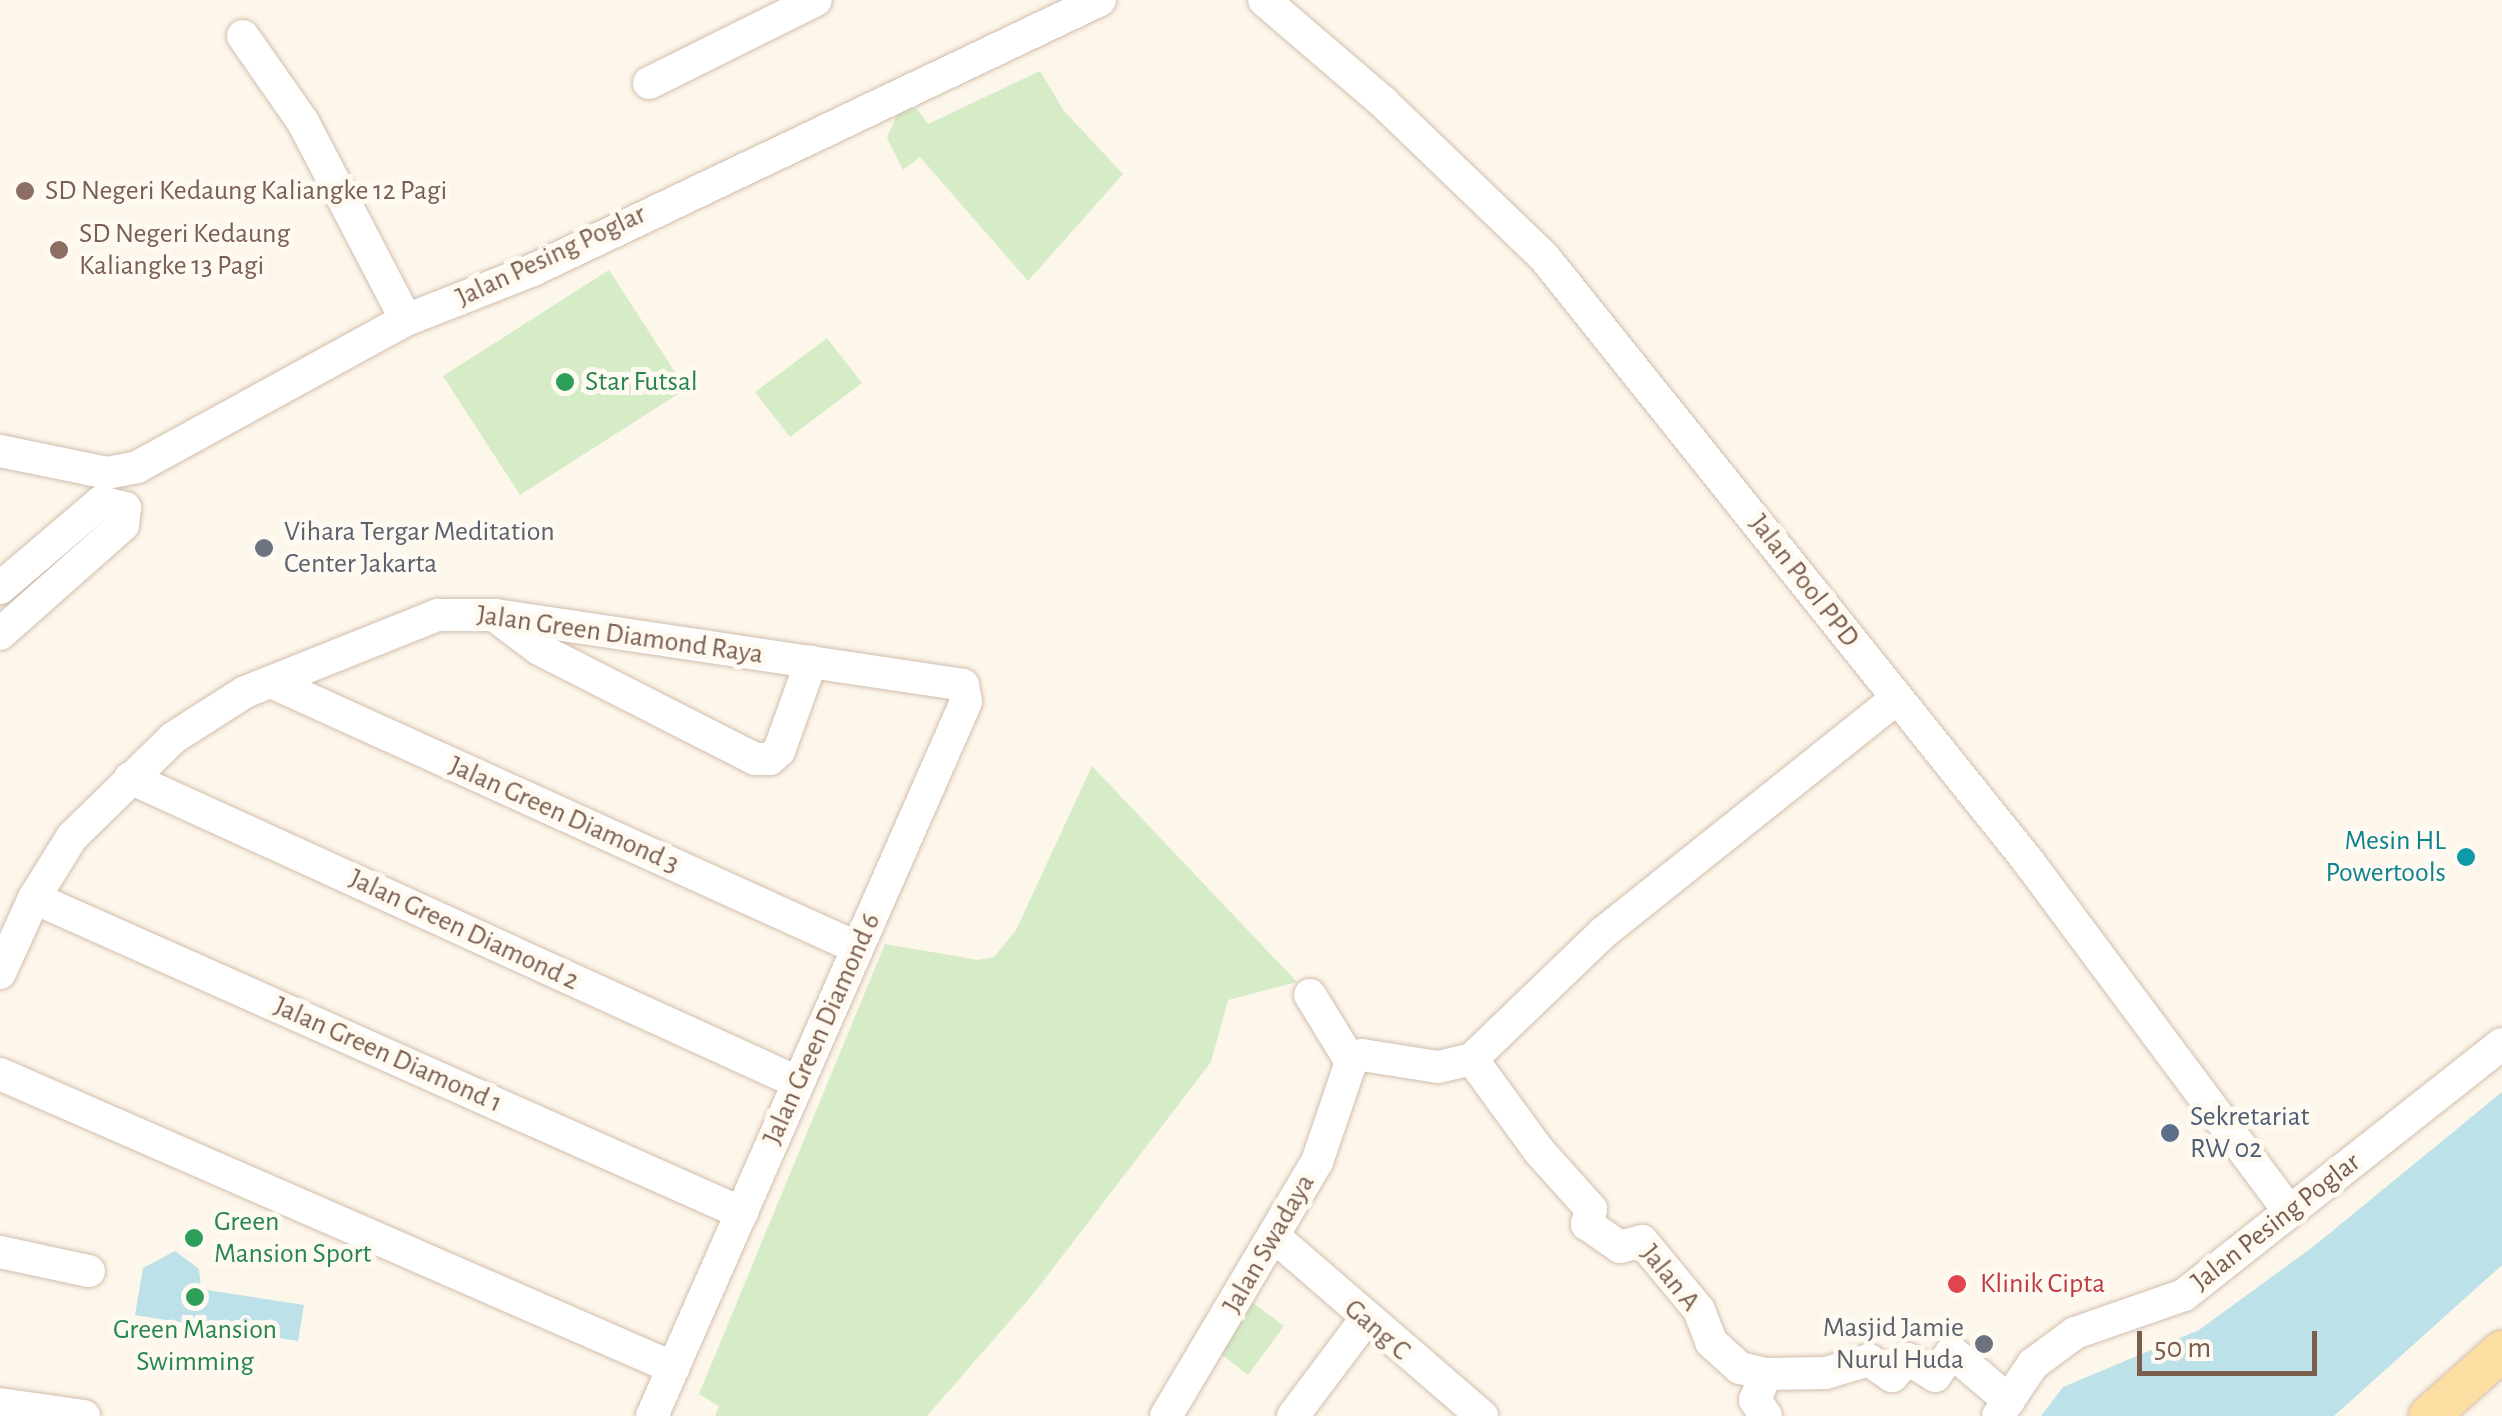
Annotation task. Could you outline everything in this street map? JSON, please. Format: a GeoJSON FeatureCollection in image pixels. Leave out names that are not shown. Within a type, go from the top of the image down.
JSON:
{"type":"FeatureCollection","features":[{"type":"Feature","properties":{"kind":"main road"},"geometry":{"type":"LineString","coordinates":[[2429,1416],[2502,1351]]}},
{"type":"Feature","properties":{"kind":"street"},"geometry":{"type":"LineString","coordinates":[[649,83],[816,0]]}},
{"type":"Feature","properties":{"kind":"street","name":"Jalan Pesing Poglar"},"geometry":{"type":"LineString","coordinates":[[0,451],[121,472],[406,320],[533,270],[1100,0]]}},
{"type":"Feature","properties":{"kind":"street","name":"Jalan Pool PPD"},"geometry":{"type":"LineString","coordinates":[[1264,0],[1384,102],[1544,257],[2028,862],[2289,1211]]}},
{"type":"Feature","properties":{"kind":"street"},"geometry":{"type":"LineString","coordinates":[[243,36],[303,122],[406,320]]}},
{"type":"Feature","properties":{"kind":"street"},"geometry":{"type":"LineString","coordinates":[[0,588],[101,502],[125,508],[123,525],[0,634]]}},
{"type":"Feature","properties":{"kind":"street"},"geometry":{"type":"LineString","coordinates":[[496,615],[539,649],[755,759],[770,760],[779,751],[810,662]]}},
{"type":"Feature","properties":{"kind":"street","name":"Jalan Green Diamond Raya"},"geometry":{"type":"LineString","coordinates":[[0,973],[34,898],[72,837],[130,778],[195,722],[271,682],[438,616],[496,615],[955,682],[967,690]]}},
{"type":"Feature","properties":{"kind":"street","name":"Jalan Green Diamond 3"},"geometry":{"type":"LineString","coordinates":[[271,682],[858,948]]}},
{"type":"Feature","properties":{"kind":"street","name":"Jalan Green Diamond 6"},"geometry":{"type":"LineString","coordinates":[[652,1416],[967,690]]}},
{"type":"Feature","properties":{"kind":"street"},"geometry":{"type":"LineString","coordinates":[[1310,995],[1350,1062],[1362,1056],[1438,1068],[1472,1060],[1618,920],[1895,700]]}},
{"type":"Feature","properties":{"kind":"street","name":"Jalan Green Diamond 2"},"geometry":{"type":"LineString","coordinates":[[130,778],[797,1082]]}},
{"type":"Feature","properties":{"kind":"street","name":"Jalan Green Diamond 1"},"geometry":{"type":"LineString","coordinates":[[34,898],[742,1212]]}},
{"type":"Feature","properties":{"kind":"street","name":"Jalan Pesing Poglar"},"geometry":{"type":"LineString","coordinates":[[2004,1408],[2034,1364],[2075,1333],[2184,1295],[2502,1044]]}},
{"type":"Feature","properties":{"kind":"street","name":"Jalan A"},"geometry":{"type":"LineString","coordinates":[[1472,1060],[1539,1152],[1592,1209],[1587,1224],[1620,1246],[1640,1238],[1699,1310],[1711,1342],[1740,1368],[1766,1374],[1826,1373],[1869,1360],[1892,1376],[1908,1358],[1934,1376],[1952,1352],[2004,1408]]}},
{"type":"Feature","properties":{"kind":"street","name":"Jalan Swadaya"},"geometry":{"type":"LineString","coordinates":[[1166,1416],[1277,1239],[1325,1144],[1350,1062]]}},
{"type":"Feature","properties":{"kind":"street"},"geometry":{"type":"LineString","coordinates":[[0,1074],[674,1368]]}},
{"type":"Feature","properties":{"kind":"street","name":"Gang C"},"geometry":{"type":"LineString","coordinates":[[1277,1239],[1365,1320],[1482,1416]]}},
{"type":"Feature","properties":{"kind":"street"},"geometry":{"type":"LineString","coordinates":[[0,1252],[89,1271]]}},
{"type":"Feature","properties":{"kind":"street"},"geometry":{"type":"LineString","coordinates":[[1293,1416],[1365,1320]]}},
{"type":"Feature","properties":{"kind":"street"},"geometry":{"type":"LineString","coordinates":[[1766,1374],[1755,1400],[1766,1416]]}},
{"type":"Feature","properties":{"kind":"street"},"geometry":{"type":"LineString","coordinates":[[0,1404],[84,1416]]}},
{"type":"Feature","properties":{"kind":"green space"},"geometry":{"type":"Polygon","coordinates":[[[1040,71],[1064,111],[1123,174],[1028,281],[920,157],[903,170],[887,138],[900,107],[917,109],[928,124],[1040,71]]]}},
{"type":"Feature","properties":{"kind":"green space","name":"Star Futsal"},"geometry":{"type":"Polygon","coordinates":[[[609,270],[686,389],[520,495],[443,376],[609,270]]]}},
{"type":"Feature","properties":{"kind":"green space"},"geometry":{"type":"Polygon","coordinates":[[[827,338],[862,383],[790,437],[755,392],[827,338]]]}},
{"type":"Feature","properties":{"kind":"green space"},"geometry":{"type":"Polygon","coordinates":[[[1092,766],[1297,982],[1228,1000],[1211,1062],[1034,1293],[927,1416],[715,1416],[719,1406],[699,1394],[885,944],[978,960],[994,957],[1016,930],[1092,766]]]}},
{"type":"Feature","properties":{"kind":"green space"},"geometry":{"type":"Polygon","coordinates":[[[1253,1303],[1284,1326],[1248,1375],[1217,1351],[1253,1303]]]}},
{"type":"Feature","properties":{"kind":"water"},"geometry":{"type":"Polygon","coordinates":[[[2502,1092],[2502,1265],[2334,1416],[2041,1416],[2063,1387],[2199,1330],[2314,1246],[2502,1092]]]}},
{"type":"Feature","properties":{"kind":"water","name":"Green Mansion Swimming"},"geometry":{"type":"Polygon","coordinates":[[[175,1251],[199,1269],[201,1289],[304,1305],[298,1341],[135,1315],[143,1268],[175,1251]]]}},
{"type":"Feature","properties":{"kind":"place","name":"SD Negeri Kedaung Kaliangke 12 Pagi"},"geometry":{"type":"Point","coordinates":[25,191]}},
{"type":"Feature","properties":{"kind":"place","name":"SD Negeri Kedaung Kaliangke 13 Pagi"},"geometry":{"type":"Point","coordinates":[59,250]}},
{"type":"Feature","properties":{"kind":"place","name":"Star Futsal"},"geometry":{"type":"Point","coordinates":[565,382]}},
{"type":"Feature","properties":{"kind":"place","name":"Vihara Tergar Meditation Center Jakarta"},"geometry":{"type":"Point","coordinates":[264,548]}},
{"type":"Feature","properties":{"kind":"place","name":"Mesin HL Powertools"},"geometry":{"type":"Point","coordinates":[2466,857]}},
{"type":"Feature","properties":{"kind":"place","name":"Sekretariat RW 02"},"geometry":{"type":"Point","coordinates":[2170,1133]}},
{"type":"Feature","properties":{"kind":"place","name":"Green Mansion Sport"},"geometry":{"type":"Point","coordinates":[194,1238]}},
{"type":"Feature","properties":{"kind":"place","name":"Klinik Cipta"},"geometry":{"type":"Point","coordinates":[1957,1284]}},
{"type":"Feature","properties":{"kind":"place","name":"Green Mansion Swimming"},"geometry":{"type":"Point","coordinates":[195,1297]}},
{"type":"Feature","properties":{"kind":"place","name":"Masjid Jamie Nurul Huda"},"geometry":{"type":"Point","coordinates":[1984,1344]}}]}
